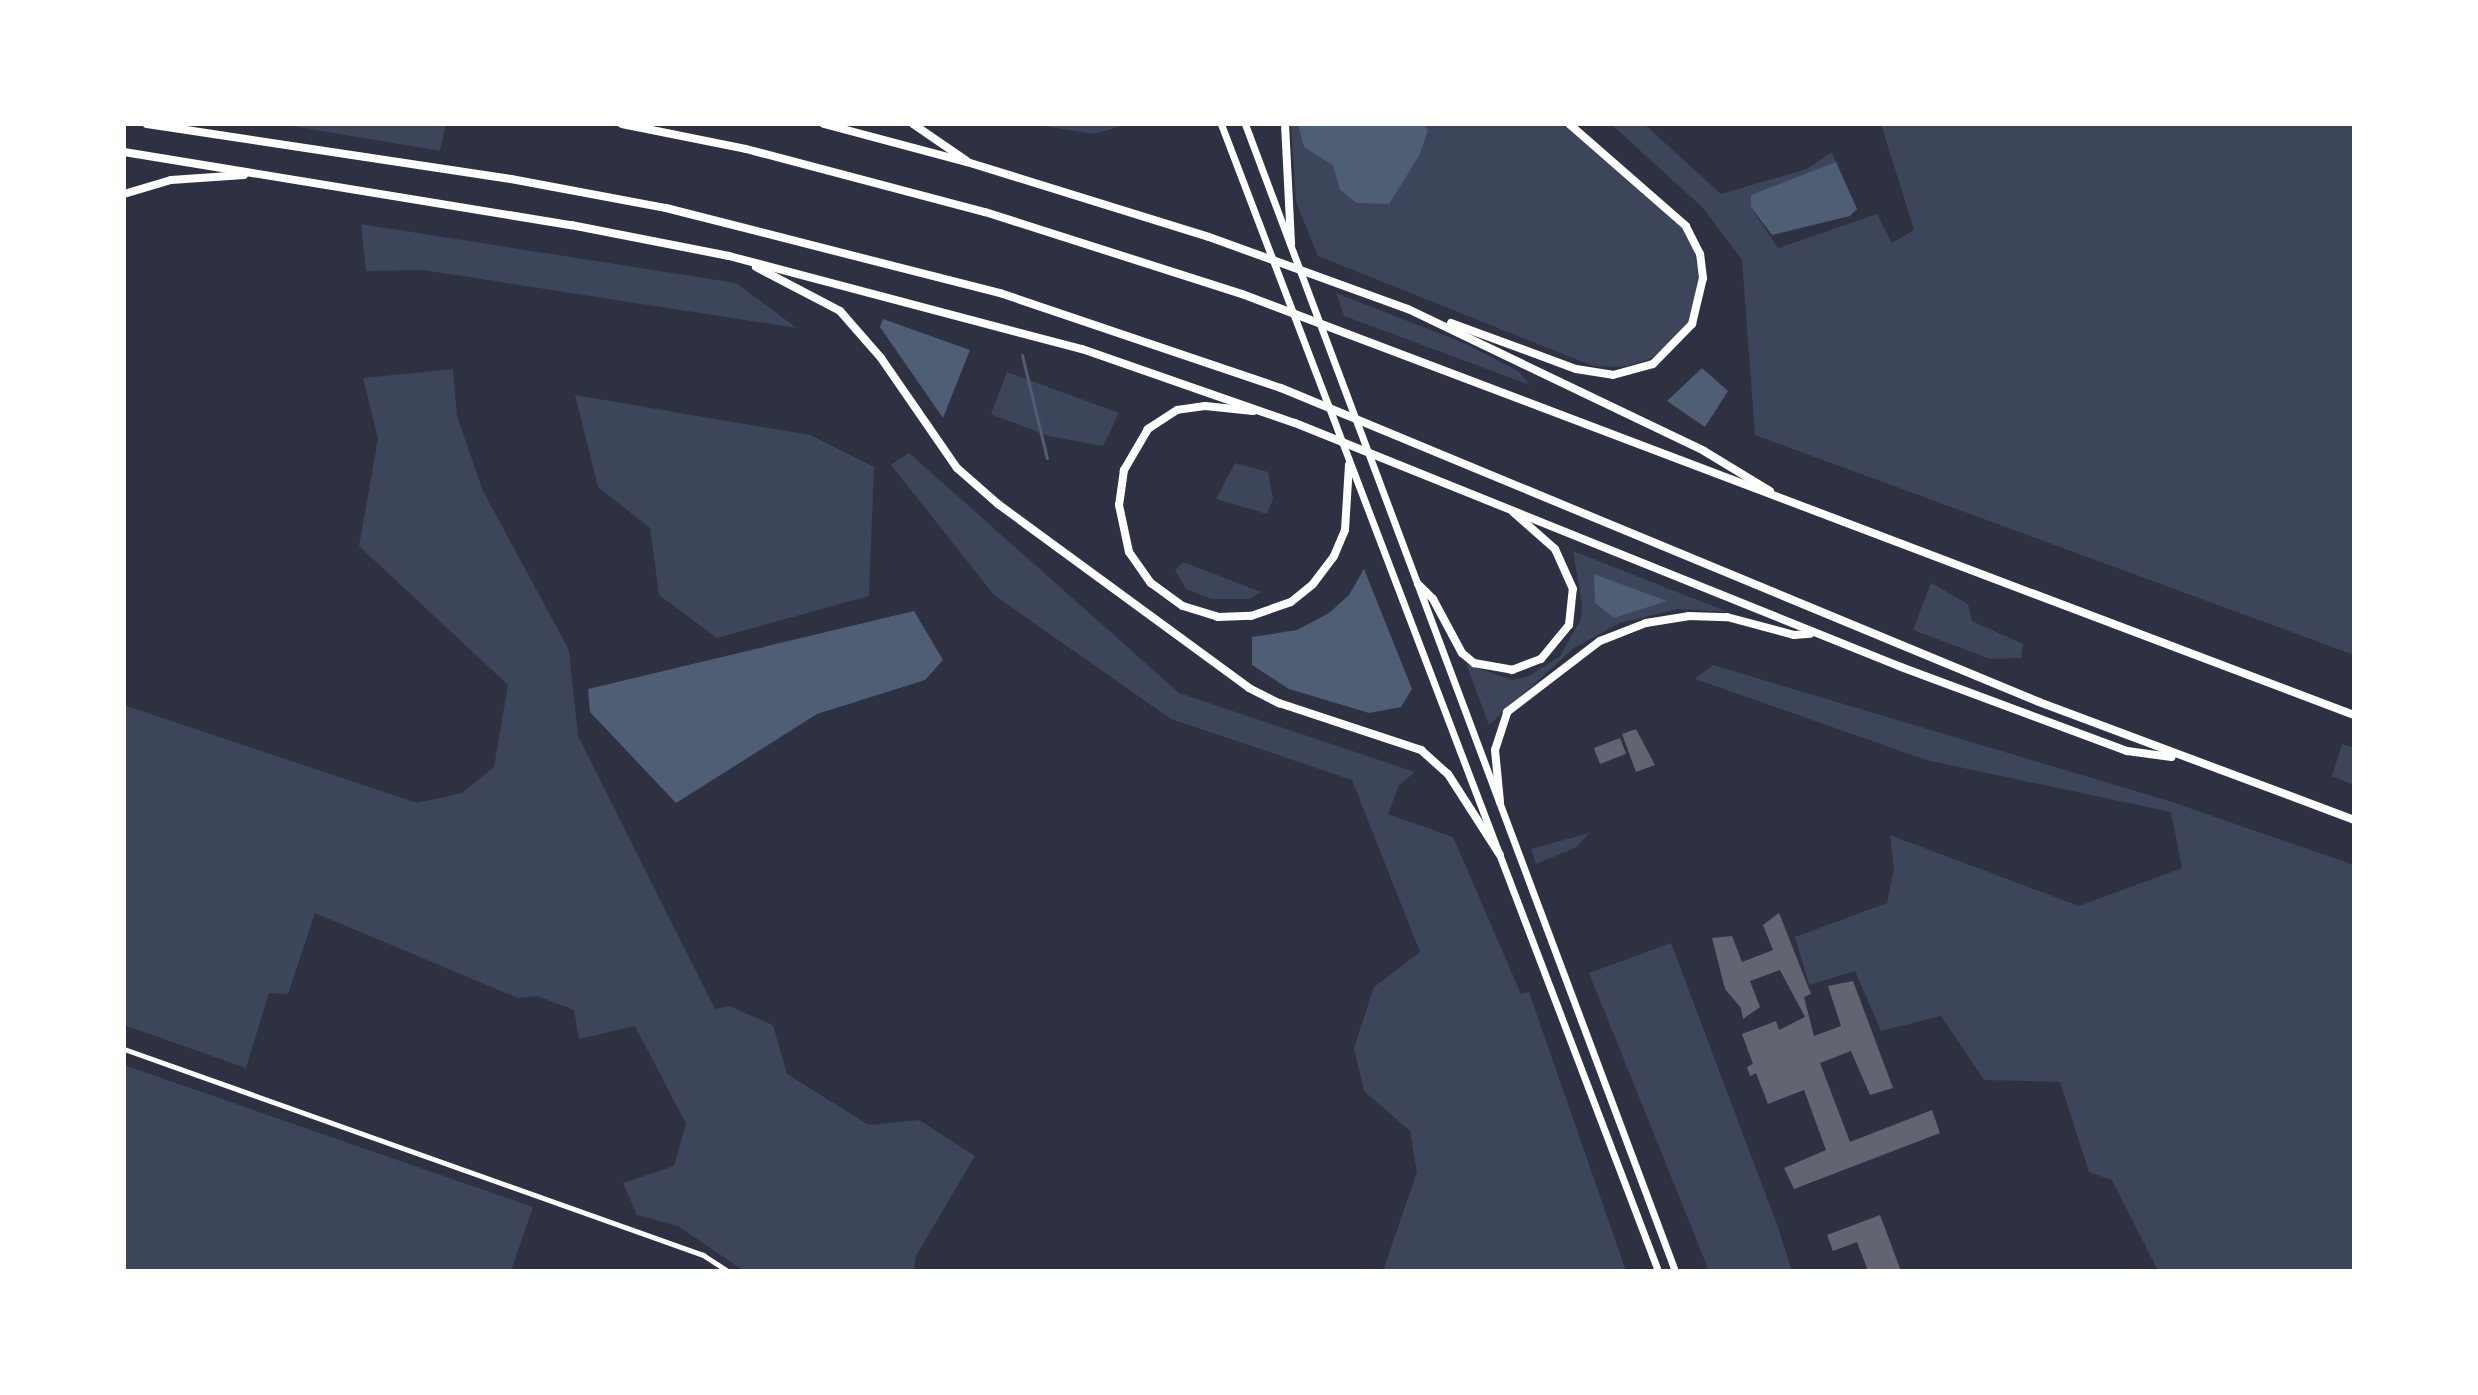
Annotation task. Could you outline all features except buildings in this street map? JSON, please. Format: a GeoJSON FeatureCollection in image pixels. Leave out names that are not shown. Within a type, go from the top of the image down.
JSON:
{"type":"FeatureCollection","features":[{"type":"Feature","properties":{"kind":"highway"},"geometry":{"type":"LineString","coordinates":[[147,124],[511,179],[814,242],[1000,293],[1281,388],[2184,759],[2354,820]]}},
{"type":"Feature","properties":{"kind":"highway"},"geometry":{"type":"LineString","coordinates":[[622,124],[746,149],[985,212],[1242,294],[2354,715]]}},
{"type":"Feature","properties":{"kind":"highway"},"geometry":{"type":"LineString","coordinates":[[824,124],[967,162],[1225,242],[1596,374],[1642,369],[1680,342],[1697,314],[1703,287],[1694,240],[1676,214],[1569,124]]}},
{"type":"Feature","properties":{"kind":"highway"},"geometry":{"type":"LineString","coordinates":[[913,124],[967,162]]}},
{"type":"Feature","properties":{"kind":"highway"},"geometry":{"type":"LineString","coordinates":[[1221,124],[1658,1271]]}},
{"type":"Feature","properties":{"kind":"highway"},"geometry":{"type":"LineString","coordinates":[[1245,124],[1675,1271]]}},
{"type":"Feature","properties":{"kind":"highway"},"geometry":{"type":"LineString","coordinates":[[1285,124],[1291,244]]}},
{"type":"Feature","properties":{"kind":"highway"},"geometry":{"type":"LineString","coordinates":[[124,152],[729,256],[1012,329],[1295,423],[1814,633],[2127,751],[2184,759]]}},
{"type":"Feature","properties":{"kind":"highway"},"geometry":{"type":"LineString","coordinates":[[124,194],[171,180],[260,173]]}},
{"type":"Feature","properties":{"kind":"highway"},"geometry":{"type":"LineString","coordinates":[[729,256],[789,280],[840,311],[881,358],[957,468],[1221,671],[1279,703],[1421,750],[1448,774],[1500,855]]}},
{"type":"Feature","properties":{"kind":"highway"},"geometry":{"type":"LineString","coordinates":[[1408,309],[1704,451],[1791,503]]}},
{"type":"Feature","properties":{"kind":"highway"},"geometry":{"type":"LineString","coordinates":[[1262,412],[1198,405],[1177,410],[1148,429],[1135,447],[1121,487],[1120,523],[1137,566],[1167,597],[1218,617],[1251,616],[1291,602],[1334,556],[1347,518],[1349,465]]}},
{"type":"Feature","properties":{"kind":"highway"},"geometry":{"type":"LineString","coordinates":[[1418,584],[1433,599],[1462,653],[1474,663],[1512,670],[1548,654],[1569,625],[1574,600],[1569,576],[1555,549],[1507,507]]}},
{"type":"Feature","properties":{"kind":"highway"},"geometry":{"type":"LineString","coordinates":[[1500,802],[1495,750],[1507,712],[1600,641],[1646,623],[1689,616],[1727,617],[1794,635],[1814,633]]}},
{"type":"Feature","properties":{"kind":"street"},"geometry":{"type":"LineString","coordinates":[[124,1049],[703,1255],[728,1271]]}},
{"type":"Feature","properties":{"kind":"shaded area"},"geometry":{"type":"Polygon","coordinates":[[[280,124],[446,124],[440,151],[280,124]]]}},
{"type":"Feature","properties":{"kind":"shaded area"},"geometry":{"type":"Polygon","coordinates":[[[1031,124],[1129,124],[1094,134],[1031,124]]]}},
{"type":"Feature","properties":{"kind":"shaded area"},"geometry":{"type":"Polygon","coordinates":[[[1291,124],[1563,124],[1682,227],[1694,248],[1699,279],[1688,322],[1675,340],[1650,359],[1623,367],[1593,366],[1318,256],[1296,202],[1291,124]]]}},
{"type":"Feature","properties":{"kind":"shaded area"},"geometry":{"type":"Polygon","coordinates":[[[1298,124],[1422,124],[1428,130],[1419,156],[1389,204],[1357,203],[1340,190],[1333,165],[1304,147],[1298,124]]]}},
{"type":"Feature","properties":{"kind":"shaded area"},"geometry":{"type":"Polygon","coordinates":[[[1611,124],[1644,124],[1721,194],[1807,169],[1832,152],[1836,162],[1751,207],[1778,248],[1877,214],[1892,243],[1914,230],[1881,124],[2354,124],[2354,655],[1755,435],[1742,260],[1703,208],[1611,124]]]}},
{"type":"Feature","properties":{"kind":"shaded area"},"geometry":{"type":"Polygon","coordinates":[[[1836,162],[1857,209],[1850,216],[1772,235],[1751,207],[1751,195],[1836,162]]]}},
{"type":"Feature","properties":{"kind":"shaded area"},"geometry":{"type":"Polygon","coordinates":[[[361,224],[736,283],[797,328],[423,270],[366,271],[361,224]]]}},
{"type":"Feature","properties":{"kind":"shaded area"},"geometry":{"type":"Polygon","coordinates":[[[1336,293],[1464,343],[1518,371],[1530,385],[1344,316],[1336,293]]]}},
{"type":"Feature","properties":{"kind":"shaded area"},"geometry":{"type":"Polygon","coordinates":[[[883,319],[970,350],[943,418],[880,327],[883,319]]]}},
{"type":"Feature","properties":{"kind":"shaded area"},"geometry":{"type":"Polygon","coordinates":[[[1702,368],[1728,391],[1705,427],[1667,401],[1702,368]]]}},
{"type":"Feature","properties":{"kind":"shaded area"},"geometry":{"type":"Polygon","coordinates":[[[453,369],[457,416],[483,491],[569,650],[578,736],[715,1009],[729,1006],[773,1025],[787,1074],[869,1125],[919,1120],[975,1156],[916,1256],[914,1271],[744,1271],[678,1226],[637,1215],[623,1183],[674,1166],[686,1124],[635,1026],[579,1039],[574,1010],[537,996],[518,998],[315,913],[288,994],[269,993],[246,1068],[124,1025],[124,705],[417,803],[462,793],[494,767],[508,685],[359,546],[378,439],[363,378],[453,369]]]}},
{"type":"Feature","properties":{"kind":"shaded area"},"geometry":{"type":"Polygon","coordinates":[[[1007,372],[1119,413],[1103,446],[1048,436],[991,414],[1007,372]]]}},
{"type":"Feature","properties":{"kind":"shaded area"},"geometry":{"type":"Polygon","coordinates":[[[575,395],[810,435],[874,467],[869,596],[717,638],[659,595],[650,528],[598,487],[575,395]]]}},
{"type":"Feature","properties":{"kind":"shaded area"},"geometry":{"type":"Polygon","coordinates":[[[909,453],[1179,693],[1415,772],[1399,785],[1388,814],[1453,837],[1521,994],[1529,992],[1626,1271],[1383,1271],[1417,1172],[1410,1131],[1364,1091],[1354,1048],[1374,987],[1420,952],[1352,780],[1171,719],[994,595],[891,465],[909,453]]]}},
{"type":"Feature","properties":{"kind":"shaded area"},"geometry":{"type":"Polygon","coordinates":[[[1235,463],[1268,472],[1273,499],[1267,514],[1216,499],[1235,463]]]}},
{"type":"Feature","properties":{"kind":"shaded area"},"geometry":{"type":"Polygon","coordinates":[[[1573,551],[1728,612],[1678,609],[1620,623],[1574,648],[1489,725],[1466,664],[1512,680],[1529,676],[1560,656],[1581,619],[1582,605],[1573,551]]]}},
{"type":"Feature","properties":{"kind":"shaded area"},"geometry":{"type":"Polygon","coordinates":[[[1183,562],[1261,592],[1249,599],[1211,599],[1186,589],[1175,570],[1183,562]]]}},
{"type":"Feature","properties":{"kind":"shaded area"},"geometry":{"type":"Polygon","coordinates":[[[1364,569],[1412,689],[1401,707],[1369,713],[1289,689],[1252,665],[1252,637],[1297,630],[1329,613],[1349,595],[1364,569]]]}},
{"type":"Feature","properties":{"kind":"shaded area"},"geometry":{"type":"Polygon","coordinates":[[[1594,574],[1667,601],[1614,618],[1595,603],[1594,574]]]}},
{"type":"Feature","properties":{"kind":"shaded area"},"geometry":{"type":"Polygon","coordinates":[[[1931,583],[1968,604],[1972,621],[2023,644],[2021,658],[1990,659],[1913,630],[1931,583]]]}},
{"type":"Feature","properties":{"kind":"shaded area"},"geometry":{"type":"Polygon","coordinates":[[[914,611],[943,660],[925,680],[817,714],[676,803],[590,712],[588,689],[914,611]]]}},
{"type":"Feature","properties":{"kind":"shaded area"},"geometry":{"type":"Polygon","coordinates":[[[1713,665],[2169,801],[2354,865],[2354,1271],[2158,1271],[2112,1180],[2089,1172],[2060,1082],[1984,1080],[1941,1016],[1881,1031],[1855,971],[1809,985],[1795,937],[1887,903],[1894,869],[1890,835],[2079,906],[2182,868],[2171,812],[1926,760],[1695,679],[1713,665]]]}},
{"type":"Feature","properties":{"kind":"shaded area"},"geometry":{"type":"Polygon","coordinates":[[[2342,744],[2354,748],[2354,785],[2332,776],[2342,744]]]}},
{"type":"Feature","properties":{"kind":"shaded area"},"geometry":{"type":"Polygon","coordinates":[[[1589,833],[1577,847],[1536,864],[1531,849],[1589,833]]]}},
{"type":"Feature","properties":{"kind":"shaded area"},"geometry":{"type":"Polygon","coordinates":[[[1671,943],[1792,1271],[1709,1271],[1589,973],[1671,943]]]}},
{"type":"Feature","properties":{"kind":"shaded area"},"geometry":{"type":"Polygon","coordinates":[[[124,1065],[533,1207],[511,1271],[124,1271],[124,1065]]]}},
{"type":"Feature","properties":{"kind":"waterway"},"geometry":{"type":"LineString","coordinates":[[1022,355],[1047,458]]}}]}
